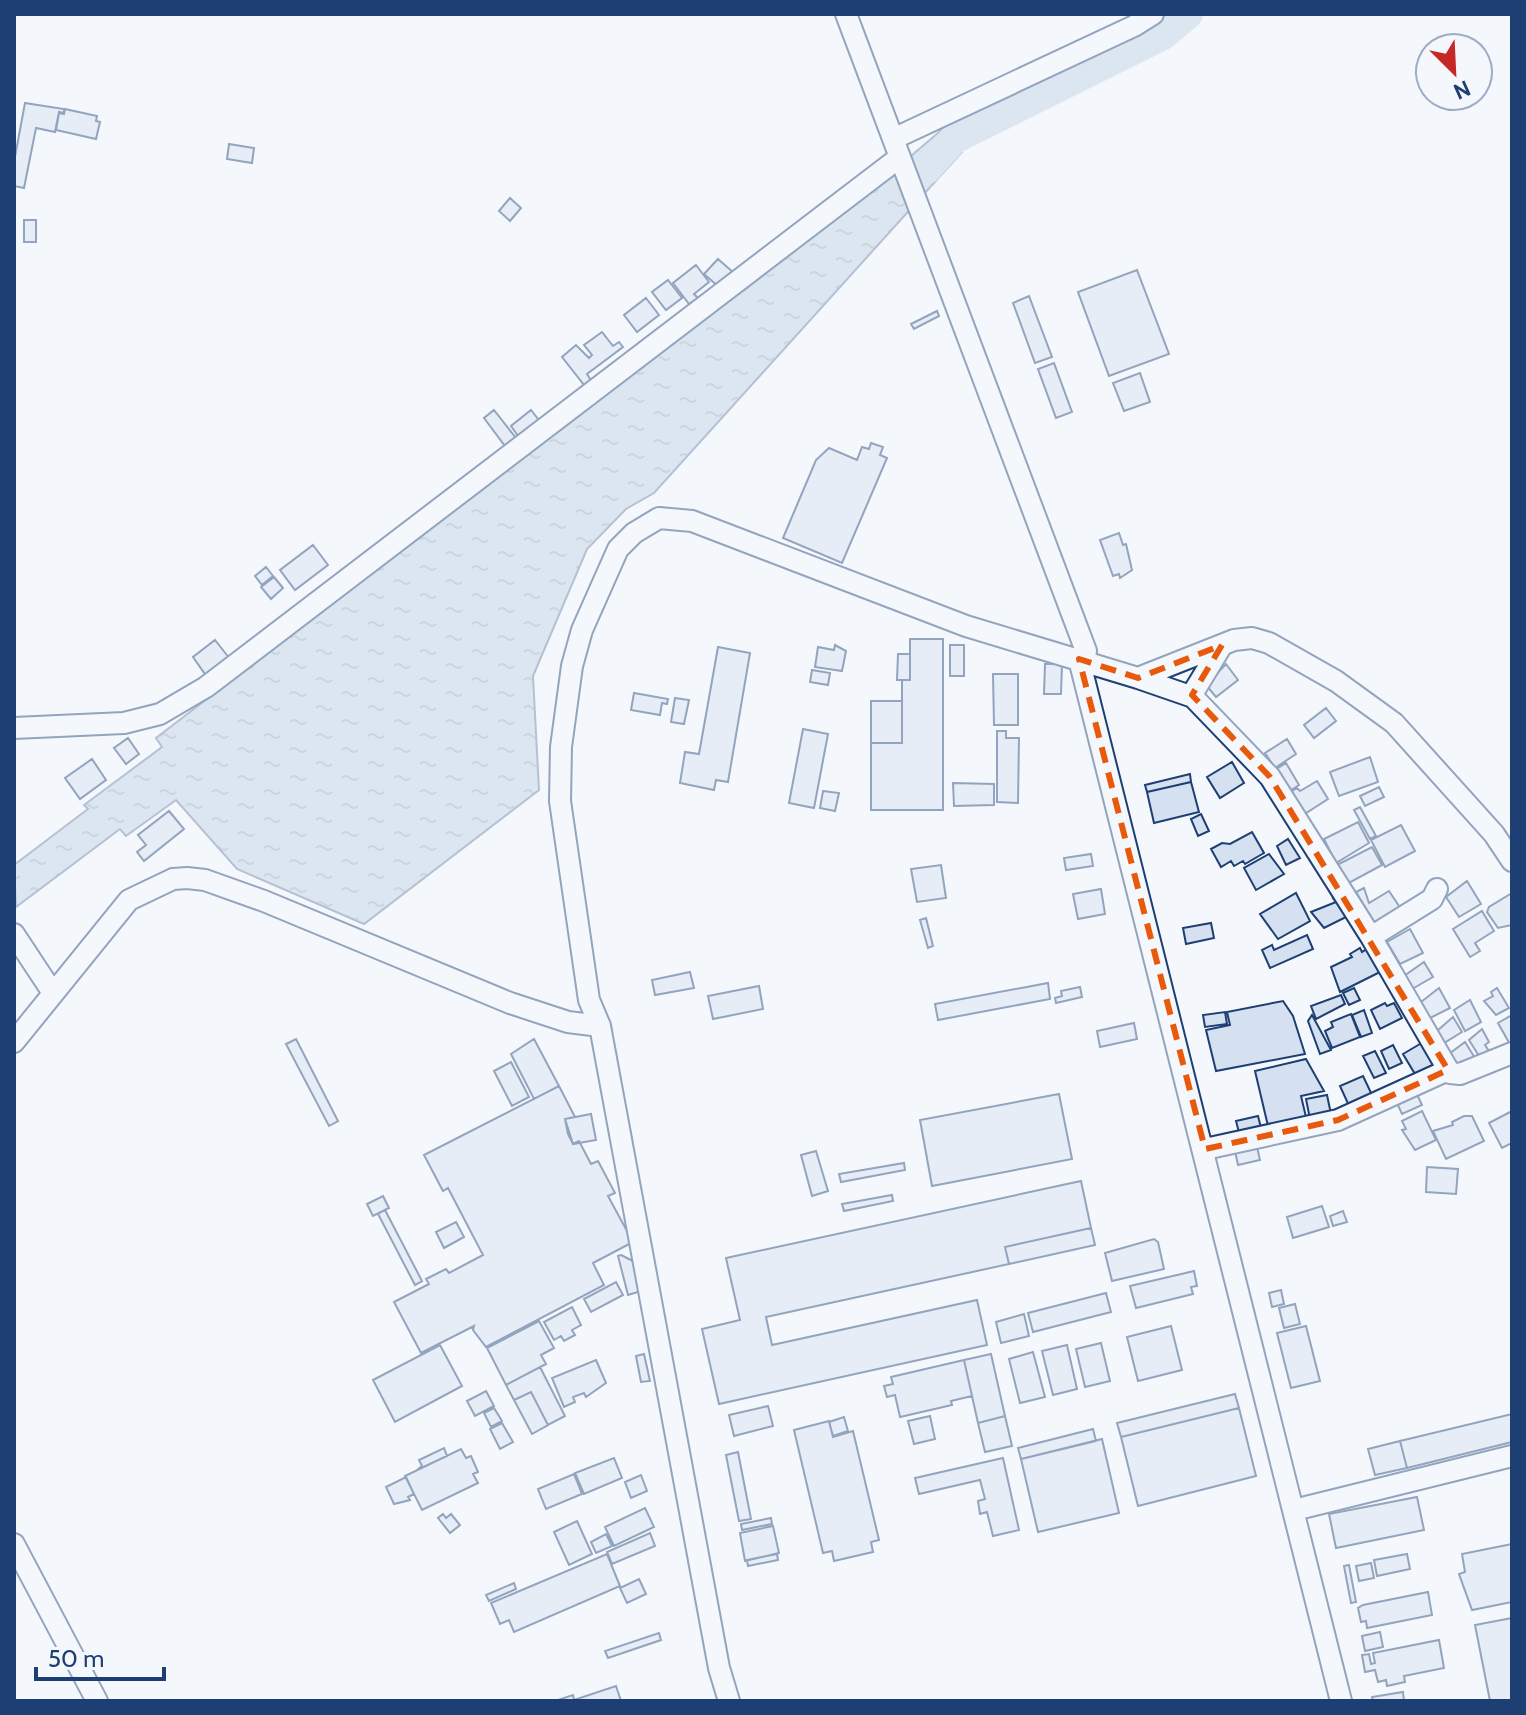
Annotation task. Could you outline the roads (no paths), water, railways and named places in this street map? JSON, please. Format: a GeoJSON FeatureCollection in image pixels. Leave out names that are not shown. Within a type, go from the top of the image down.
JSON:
{"type":"FeatureCollection","features":[{"type":"Feature","properties":{"kind":"street"},"geometry":{"type":"LineString","coordinates":[[846,14],[1086,651],[1079,659]]}},
{"type":"Feature","properties":{"kind":"street"},"geometry":{"type":"LineString","coordinates":[[14,728],[124,723],[160,714],[206,687],[898,153],[1153,14]]}},
{"type":"Feature","properties":{"kind":"street"},"geometry":{"type":"LineString","coordinates":[[729,1701],[719,1668],[600,1026],[589,1000],[560,801],[561,747],[572,666],[582,630],[618,549],[634,533],[659,518],[692,521],[966,626],[1191,696],[1270,777],[1371,937],[1448,1070],[1460,1074],[1512,1053]]}},
{"type":"Feature","properties":{"kind":"street"},"geometry":{"type":"LineString","coordinates":[[1138,678],[1243,638],[1269,643],[1336,681],[1394,723],[1494,834],[1512,861]]}},
{"type":"Feature","properties":{"kind":"street"},"geometry":{"type":"LineString","coordinates":[[1191,696],[1222,645]]}},
{"type":"Feature","properties":{"kind":"street"},"geometry":{"type":"LineString","coordinates":[[1079,659],[1205,1149],[1341,1701]]}},
{"type":"Feature","properties":{"kind":"street"},"geometry":{"type":"LineString","coordinates":[[14,1042],[129,900],[173,879],[187,878],[205,880],[264,901],[510,1003],[568,1022],[600,1026]]}},
{"type":"Feature","properties":{"kind":"street"},"geometry":{"type":"LineString","coordinates":[[1371,937],[1432,899],[1437,889]]}},
{"type":"Feature","properties":{"kind":"street"},"geometry":{"type":"LineString","coordinates":[[14,934],[53,993]]}},
{"type":"Feature","properties":{"kind":"street"},"geometry":{"type":"LineString","coordinates":[[1205,1149],[1338,1120],[1448,1070]]}},
{"type":"Feature","properties":{"kind":"street"},"geometry":{"type":"LineString","coordinates":[[1294,1510],[1512,1456]]}},
{"type":"Feature","properties":{"kind":"street"},"geometry":{"type":"LineString","coordinates":[[14,1544],[97,1701]]}},
{"type":"Feature","properties":{"kind":"water"},"geometry":{"type":"Polygon","coordinates":[[[945,127],[962,152],[654,493],[626,509],[587,549],[533,676],[539,790],[364,924],[237,869],[176,800],[126,836],[120,829],[16,907],[14,865],[88,809],[84,805],[162,747],[156,738],[851,207],[945,127]]]}},
{"type":"Feature","properties":{"kind":"waterway"},"geometry":{"type":"LineString","coordinates":[[927,169],[954,139],[1163,35],[1188,14]]}}]}
